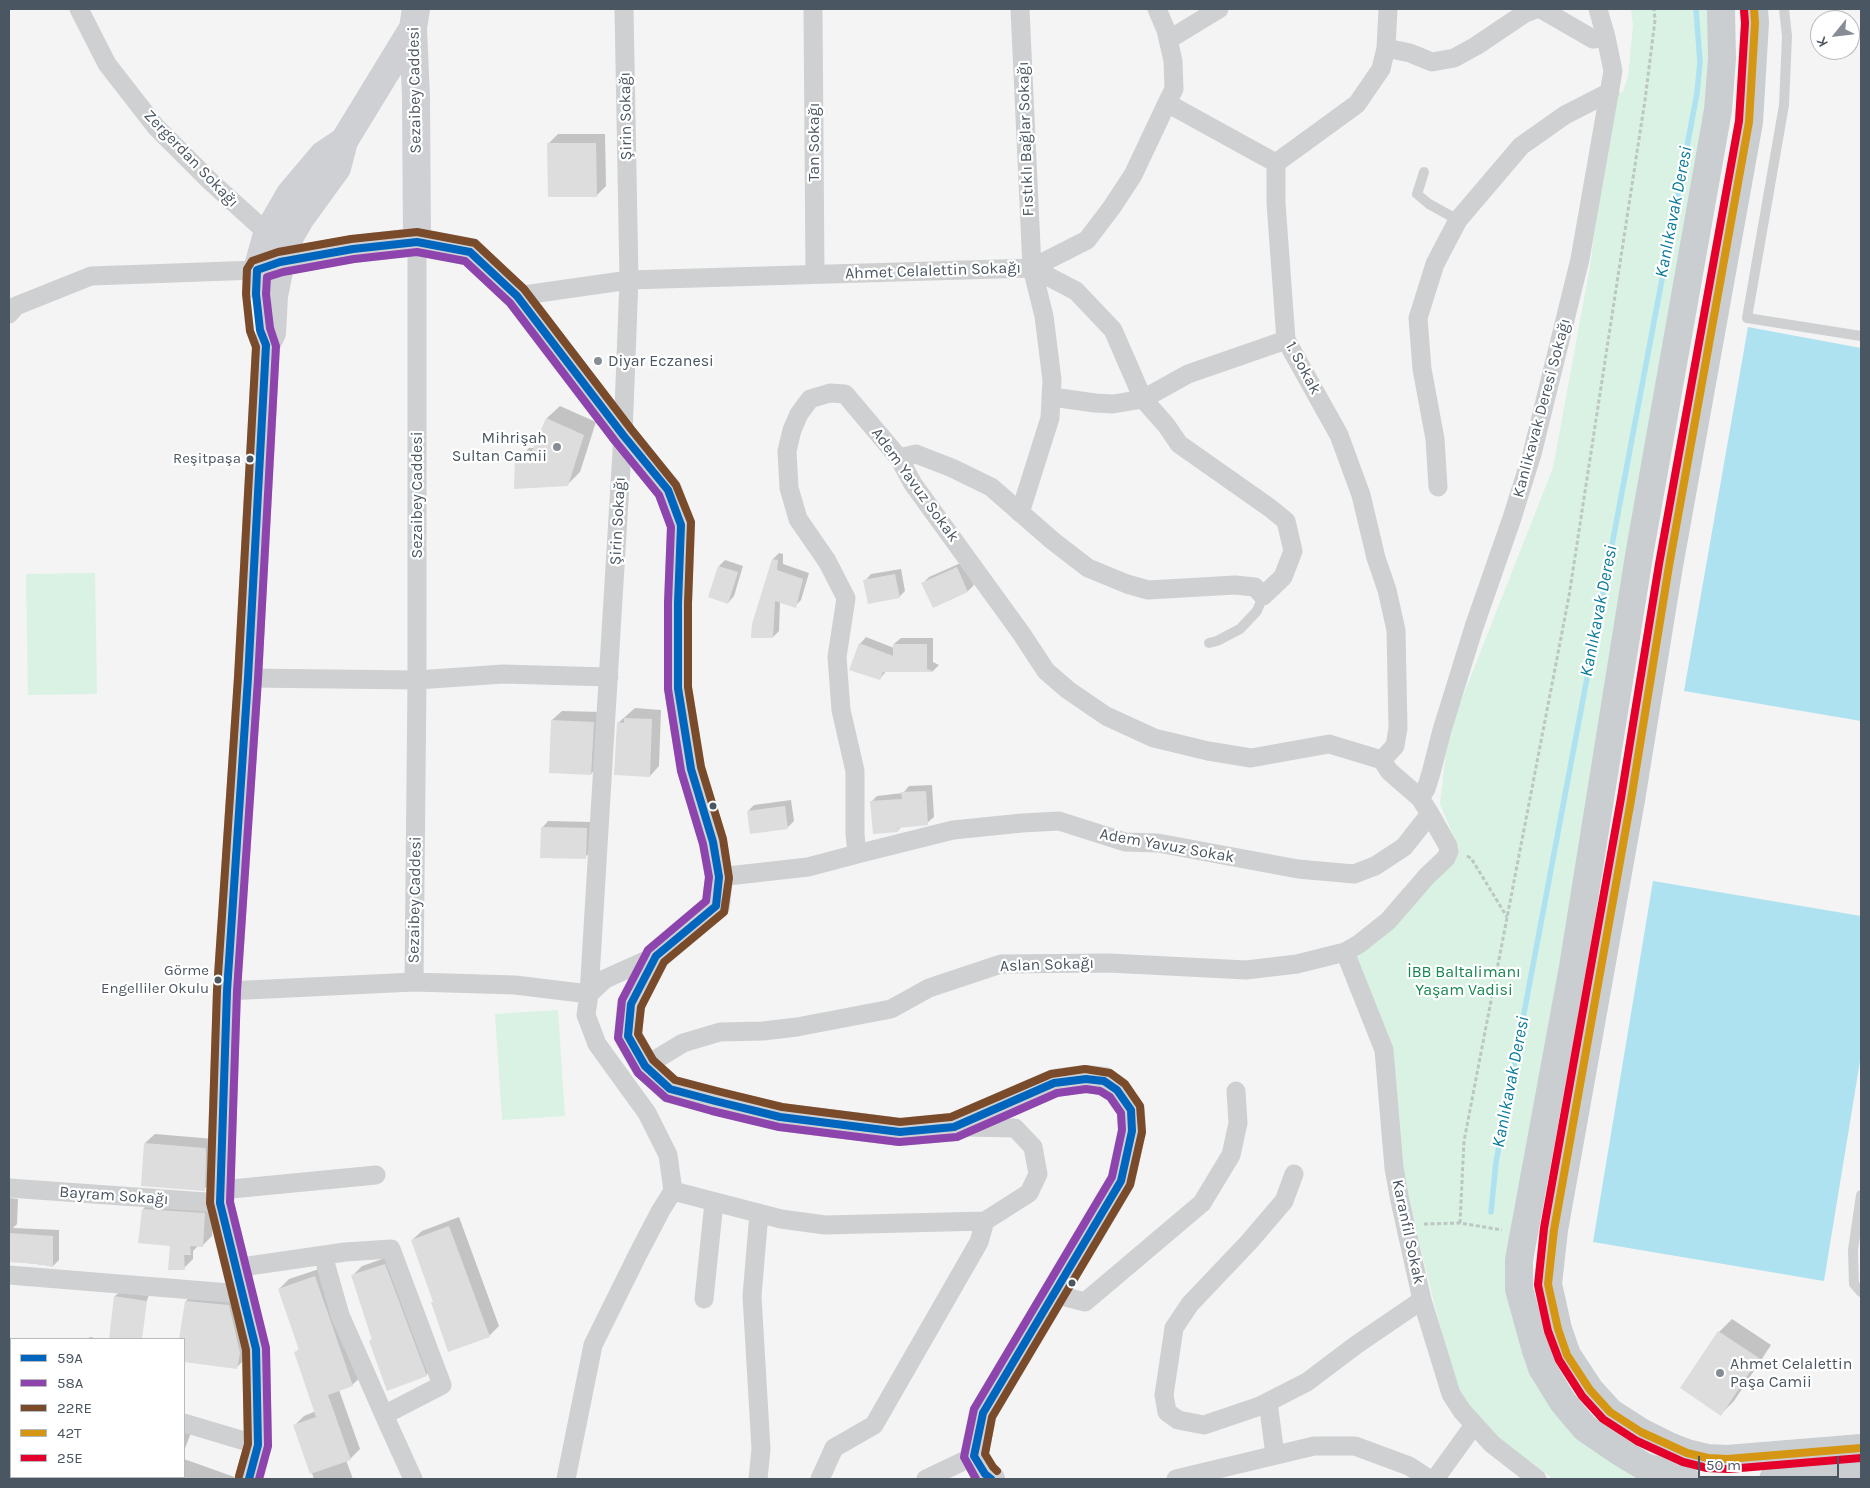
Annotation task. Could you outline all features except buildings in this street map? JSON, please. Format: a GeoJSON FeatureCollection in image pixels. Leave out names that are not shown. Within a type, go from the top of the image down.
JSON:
{"type":"FeatureCollection","features":[{"type":"Feature","properties":{"kind":"main road"},"geometry":{"type":"LineString","coordinates":[[1686,1479],[1645,1467],[1617,1450],[1586,1428],[1564,1402],[1542,1368],[1519,1289],[1519,1260],[1577,947],[1638,560],[1718,110],[1722,59],[1721,9]]}},
{"type":"Feature","properties":{"kind":"main road"},"geometry":{"type":"LineString","coordinates":[[1754,9],[1756,23],[1749,122],[1669,566],[1631,800],[1554,1230],[1548,1284],[1558,1329],[1567,1355],[1590,1390],[1610,1412],[1641,1432],[1678,1450],[1708,1458],[1735,1458],[1861,1448]]}},
{"type":"Feature","properties":{"kind":"main road"},"geometry":{"type":"LineString","coordinates":[[1773,1479],[1861,1469]]}},
{"type":"Feature","properties":{"kind":"street","name":"Zergerdan Sokağı"},"geometry":{"type":"LineString","coordinates":[[79,9],[107,64],[156,127],[210,181],[272,253]]}},
{"type":"Feature","properties":{"kind":"street","name":"Şirin Sokağı"},"geometry":{"type":"LineString","coordinates":[[624,9],[629,280],[623,435],[609,677],[591,973],[586,1016],[597,1044],[647,1113],[668,1155],[673,1191]]}},
{"type":"Feature","properties":{"kind":"street","name":"Tan Sokağı"},"geometry":{"type":"LineString","coordinates":[[813,9],[815,274]]}},
{"type":"Feature","properties":{"kind":"street","name":"Fıstıklı Bağlar Sokağı"},"geometry":{"type":"LineString","coordinates":[[1020,9],[1032,268],[1044,316],[1050,360],[1052,397],[1047,427],[1020,513]]}},
{"type":"Feature","properties":{"kind":"street"},"geometry":{"type":"LineString","coordinates":[[1032,268],[1087,240],[1133,175],[1174,89],[1173,61],[1157,9]]}},
{"type":"Feature","properties":{"kind":"street"},"geometry":{"type":"LineString","coordinates":[[1168,40],[1219,9]]}},
{"type":"Feature","properties":{"kind":"street"},"geometry":{"type":"LineString","coordinates":[[1167,103],[1276,163],[1357,104],[1381,69],[1386,48],[1388,9]]}},
{"type":"Feature","properties":{"kind":"street"},"geometry":{"type":"LineString","coordinates":[[1386,48],[1410,53],[1432,62],[1454,58],[1476,46],[1525,13],[1536,9]]}},
{"type":"Feature","properties":{"kind":"street"},"geometry":{"type":"LineString","coordinates":[[1541,9],[1593,39],[1606,37]]}},
{"type":"Feature","properties":{"kind":"street","name":"Kanlikavak Deresi Sokağı"},"geometry":{"type":"LineString","coordinates":[[1420,798],[1429,781],[1442,730],[1474,627],[1532,454],[1580,259],[1613,71],[1598,9]]}},
{"type":"Feature","properties":{"kind":"street"},"geometry":{"type":"LineString","coordinates":[[249,1479],[258,1445],[256,1349],[235,1268],[220,1196],[227,991],[248,678],[266,345],[272,332],[274,296],[272,253],[300,219],[337,168],[344,141],[414,18]]}},
{"type":"Feature","properties":{"kind":"street","name":"Sezaibey Caddesi"},"geometry":{"type":"LineString","coordinates":[[414,18],[417,242],[417,680],[414,982]]}},
{"type":"Feature","properties":{"kind":"street"},"geometry":{"type":"LineString","coordinates":[[377,86],[416,97]]}},
{"type":"Feature","properties":{"kind":"street"},"geometry":{"type":"LineString","coordinates":[[1438,487],[1435,439],[1422,370],[1418,318],[1435,264],[1458,220],[1521,146],[1564,115],[1610,92]]}},
{"type":"Feature","properties":{"kind":"street","name":"1. Sokak"},"geometry":{"type":"LineString","coordinates":[[1276,163],[1276,203],[1286,340],[1339,436],[1361,495],[1396,630],[1398,728],[1395,746],[1382,760]]}},
{"type":"Feature","properties":{"kind":"street"},"geometry":{"type":"LineString","coordinates":[[9,314],[16,306],[91,276],[272,253],[354,249],[417,242],[470,252],[517,296],[623,435],[668,490],[681,524],[678,603],[678,688],[691,768],[713,842],[719,877],[716,906],[656,956],[605,978],[589,994],[515,985],[414,982],[227,991]]}},
{"type":"Feature","properties":{"kind":"street","name":"Ahmet Celalettin Sokağı"},"geometry":{"type":"LineString","coordinates":[[517,296],[629,280],[1032,268],[1076,291],[1113,330],[1143,399],[1166,425],[1179,444],[1286,521],[1294,551],[1283,577],[1263,596]]}},
{"type":"Feature","properties":{"kind":"street"},"geometry":{"type":"LineString","coordinates":[[1052,397],[1113,404],[1143,399],[1188,374],[1286,340]]}},
{"type":"Feature","properties":{"kind":"street","name":"Adem Yavuz Sokak"},"geometry":{"type":"LineString","coordinates":[[1382,760],[1329,744],[1251,758],[1208,751],[1154,738],[1106,716],[1068,690],[1046,672],[1016,625],[913,484],[899,458],[845,394],[830,393],[810,399],[799,414],[792,430],[787,451],[789,488],[798,520],[827,561],[846,598],[837,657],[841,710],[854,771],[857,854],[953,830],[1059,821],[1125,842],[1158,843],[1298,869],[1354,874],[1375,866],[1404,848],[1430,814]]}},
{"type":"Feature","properties":{"kind":"street"},"geometry":{"type":"LineString","coordinates":[[899,458],[916,454],[952,468],[990,487],[1088,568],[1127,584],[1148,590],[1235,585],[1255,588],[1263,596]]}},
{"type":"Feature","properties":{"kind":"street"},"geometry":{"type":"LineString","coordinates":[[248,678],[417,680],[503,674],[609,677]]}},
{"type":"Feature","properties":{"kind":"street"},"geometry":{"type":"LineString","coordinates":[[1382,760],[1389,772],[1420,798],[1448,846],[1448,851]]}},
{"type":"Feature","properties":{"kind":"street","name":"Aslan Sokağı"},"geometry":{"type":"LineString","coordinates":[[645,1066],[683,1044],[720,1032],[763,1031],[797,1027],[891,1009],[929,988],[1001,964],[1109,963],[1246,970],[1297,964],[1345,952],[1388,921],[1427,876],[1446,858],[1448,851]]}},
{"type":"Feature","properties":{"kind":"street"},"geometry":{"type":"LineString","coordinates":[[719,877],[808,867],[857,854]]}},
{"type":"Feature","properties":{"kind":"street","name":"Karanfil Sokak"},"geometry":{"type":"LineString","coordinates":[[1345,952],[1384,1050],[1394,1168],[1422,1300],[1451,1394],[1462,1411],[1492,1444],[1537,1479]]}},
{"type":"Feature","properties":{"kind":"street"},"geometry":{"type":"LineString","coordinates":[[566,1479],[593,1345],[638,1254],[673,1191],[781,1219],[825,1225],[985,1221],[1029,1193],[1038,1174],[1033,1147],[1015,1128],[954,1127],[900,1132],[780,1117],[670,1089],[645,1066],[628,1036],[631,1004],[656,956]]}},
{"type":"Feature","properties":{"kind":"street"},"geometry":{"type":"LineString","coordinates":[[954,1127],[1054,1083],[1086,1079],[1104,1082],[1117,1090],[1131,1110],[1132,1131],[1121,1181],[983,1413],[974,1456],[991,1479]]}},
{"type":"Feature","properties":{"kind":"street"},"geometry":{"type":"LineString","coordinates":[[1054,1294],[1085,1302],[1202,1203],[1231,1155],[1238,1123],[1236,1091]]}},
{"type":"Feature","properties":{"kind":"street"},"geometry":{"type":"LineString","coordinates":[[1294,1174],[1284,1201],[1249,1242],[1190,1304],[1174,1328],[1164,1394],[1167,1412],[1178,1420],[1204,1425],[1268,1402],[1307,1382],[1356,1345],[1422,1300]]}},
{"type":"Feature","properties":{"kind":"street","name":"Bayram Sokağı"},"geometry":{"type":"LineString","coordinates":[[9,1188],[220,1196],[376,1175]]}},
{"type":"Feature","properties":{"kind":"street"},"geometry":{"type":"LineString","coordinates":[[704,1299],[714,1202]]}},
{"type":"Feature","properties":{"kind":"street"},"geometry":{"type":"LineString","coordinates":[[758,1479],[761,1449],[752,1296],[759,1213]]}},
{"type":"Feature","properties":{"kind":"street"},"geometry":{"type":"LineString","coordinates":[[820,1479],[834,1448],[874,1426],[979,1242],[985,1221]]}},
{"type":"Feature","properties":{"kind":"street"},"geometry":{"type":"LineString","coordinates":[[235,1268],[323,1255],[391,1248],[442,1385],[384,1415]]}},
{"type":"Feature","properties":{"kind":"street"},"geometry":{"type":"LineString","coordinates":[[323,1255],[340,1314],[413,1479]]}},
{"type":"Feature","properties":{"kind":"street"},"geometry":{"type":"LineString","coordinates":[[9,1275],[242,1294]]}},
{"type":"Feature","properties":{"kind":"street"},"geometry":{"type":"LineString","coordinates":[[1268,1402],[1275,1455]]}},
{"type":"Feature","properties":{"kind":"street"},"geometry":{"type":"LineString","coordinates":[[185,1423],[258,1445]]}},
{"type":"Feature","properties":{"kind":"street"},"geometry":{"type":"LineString","coordinates":[[1434,1479],[1474,1425]]}},
{"type":"Feature","properties":{"kind":"street"},"geometry":{"type":"LineString","coordinates":[[1176,1479],[1314,1446],[1355,1446],[1409,1466],[1429,1479]]}},
{"type":"Feature","properties":{"kind":"street"},"geometry":{"type":"LineString","coordinates":[[926,1479],[974,1456]]}},
{"type":"Feature","properties":{"kind":"lane"},"geometry":{"type":"LineString","coordinates":[[1784,9],[1787,36],[1784,105],[1747,318],[1861,336]]}},
{"type":"Feature","properties":{"kind":"lane"},"geometry":{"type":"LineString","coordinates":[[1424,172],[1417,194],[1429,204],[1458,220]]}},
{"type":"Feature","properties":{"kind":"lane"},"geometry":{"type":"LineString","coordinates":[[1209,643],[1240,629],[1257,611],[1263,596]]}},
{"type":"Feature","properties":{"kind":"lane"},"geometry":{"type":"LineString","coordinates":[[1861,1195],[1852,1250],[1854,1284],[1861,1292]]}},
{"type":"Feature","properties":{"kind":"path"},"geometry":{"type":"LineString","coordinates":[[1460,1223],[1464,1141],[1569,596],[1645,100],[1655,20],[1654,9]]}},
{"type":"Feature","properties":{"kind":"path"},"geometry":{"type":"LineString","coordinates":[[1448,851],[1471,858],[1507,917]]}},
{"type":"Feature","properties":{"kind":"path"},"geometry":{"type":"LineString","coordinates":[[1405,1224],[1460,1223],[1525,1234]]}},
{"type":"Feature","properties":{"kind":"green space","name":"İBB Baltalimanı Yaşam Vadisi"},"geometry":{"type":"Polygon","coordinates":[[[1631,9],[1713,9],[1715,52],[1517,1227],[1525,1351],[1657,1479],[1553,1479],[1486,1429],[1455,1387],[1403,1177],[1353,954],[1384,933],[1459,849],[1440,804],[1448,734],[1553,468],[1590,266],[1613,99],[1623,91],[1628,77],[1633,25],[1631,9]]]}},
{"type":"Feature","properties":{"kind":"green space"},"geometry":{"type":"Polygon","coordinates":[[[95,573],[97,694],[28,695],[26,574],[95,573]]]}},
{"type":"Feature","properties":{"kind":"green space"},"geometry":{"type":"Polygon","coordinates":[[[558,1010],[565,1116],[502,1120],[495,1014],[558,1010]]]}},
{"type":"Feature","properties":{"kind":"water"},"geometry":{"type":"Polygon","coordinates":[[[1748,327],[1861,348],[1861,721],[1684,691],[1748,327]]]}},
{"type":"Feature","properties":{"kind":"water"},"geometry":{"type":"Polygon","coordinates":[[[1653,881],[1861,916],[1861,1055],[1824,1281],[1593,1242],[1653,881]]]}},
{"type":"Feature","properties":{"kind":"waterway","name":"Kanlıkavak Deresi"},"geometry":{"type":"LineString","coordinates":[[1491,1212],[1496,1162],[1697,93],[1700,62],[1696,9]]}},
{"type":"Feature","properties":{"kind":"transit line","name":"42T"},"geometry":{"type":"LineString","coordinates":[[1754,9],[1755,23],[1749,122],[1669,566],[1631,800],[1554,1230],[1548,1284],[1558,1329],[1567,1355],[1590,1390],[1610,1412],[1641,1432],[1687,1453],[1708,1458],[1727,1459],[1861,1448]]}},
{"type":"Feature","properties":{"kind":"transit line","name":"25E"},"geometry":{"type":"LineString","coordinates":[[1744,10],[1745,23],[1739,121],[1659,564],[1621,798],[1544,1228],[1538,1285],[1548,1331],[1559,1360],[1582,1396],[1603,1419],[1637,1441],[1683,1462],[1707,1468],[1728,1469],[1861,1458]]}},
{"type":"Feature","properties":{"kind":"transit line","name":"22RE"},"geometry":{"type":"LineString","coordinates":[[239,1476],[248,1444],[246,1350],[210,1203],[217,990],[238,677],[256,347],[250,331],[246,294],[247,269],[252,261],[278,252],[351,239],[417,232],[475,243],[524,289],[676,485],[691,522],[688,603],[688,687],[701,767],[723,839],[729,878],[724,912],[664,962],[641,1007],[638,1034],[653,1060],[675,1080],[717,1091],[782,1107],[900,1122],[951,1117],[1051,1074],[1085,1069],[1110,1073],[1125,1084],[1140,1106],[1142,1132],[1130,1185],[992,1417],[985,1454],[997,1471]]}},
{"type":"Feature","properties":{"kind":"transit line","name":"59A"},"geometry":{"type":"LineString","coordinates":[[249,1479],[258,1445],[256,1349],[220,1203],[227,991],[248,678],[266,345],[260,330],[256,294],[257,270],[280,262],[353,249],[417,242],[470,252],[517,296],[623,435],[668,490],[681,525],[678,603],[678,688],[691,769],[713,842],[719,877],[716,906],[656,956],[631,1004],[628,1036],[645,1066],[670,1089],[715,1101],[780,1117],[900,1132],[954,1127],[1054,1083],[1086,1079],[1104,1081],[1117,1090],[1131,1110],[1132,1131],[1121,1181],[983,1413],[974,1456],[985,1474],[991,1479]]}},
{"type":"Feature","properties":{"kind":"transit line","name":"58A"},"geometry":{"type":"LineString","coordinates":[[259,1479],[268,1446],[266,1348],[230,1202],[237,991],[258,679],[276,346],[270,328],[266,294],[267,277],[283,272],[354,259],[417,252],[465,261],[510,303],[615,441],[659,495],[671,527],[668,603],[668,689],[681,771],[703,844],[709,877],[706,901],[648,950],[622,1000],[618,1038],[638,1073],[666,1098],[712,1111],[779,1127],[899,1142],[957,1137],[1057,1093],[1086,1089],[1100,1091],[1110,1097],[1121,1113],[1122,1130],[1112,1177],[974,1409],[964,1457],[976,1479]]}},
{"type":"Feature","properties":{"kind":"place","name":"Diyar Eczanesi"},"geometry":{"type":"Point","coordinates":[598,361]}},
{"type":"Feature","properties":{"kind":"place","name":"Mihrişah Sultan Camii"},"geometry":{"type":"Point","coordinates":[557,447]}},
{"type":"Feature","properties":{"kind":"place","name":"Reşitpaşa"},"geometry":{"type":"Point","coordinates":[250,459]}},
{"type":"Feature","properties":{"kind":"place","name":"Görme Engelliler Okulu"},"geometry":{"type":"Point","coordinates":[218,980]}},
{"type":"Feature","properties":{"kind":"place","name":"Ahmet Celalettin Paşa Camii"},"geometry":{"type":"Point","coordinates":[1720,1373]}}]}
